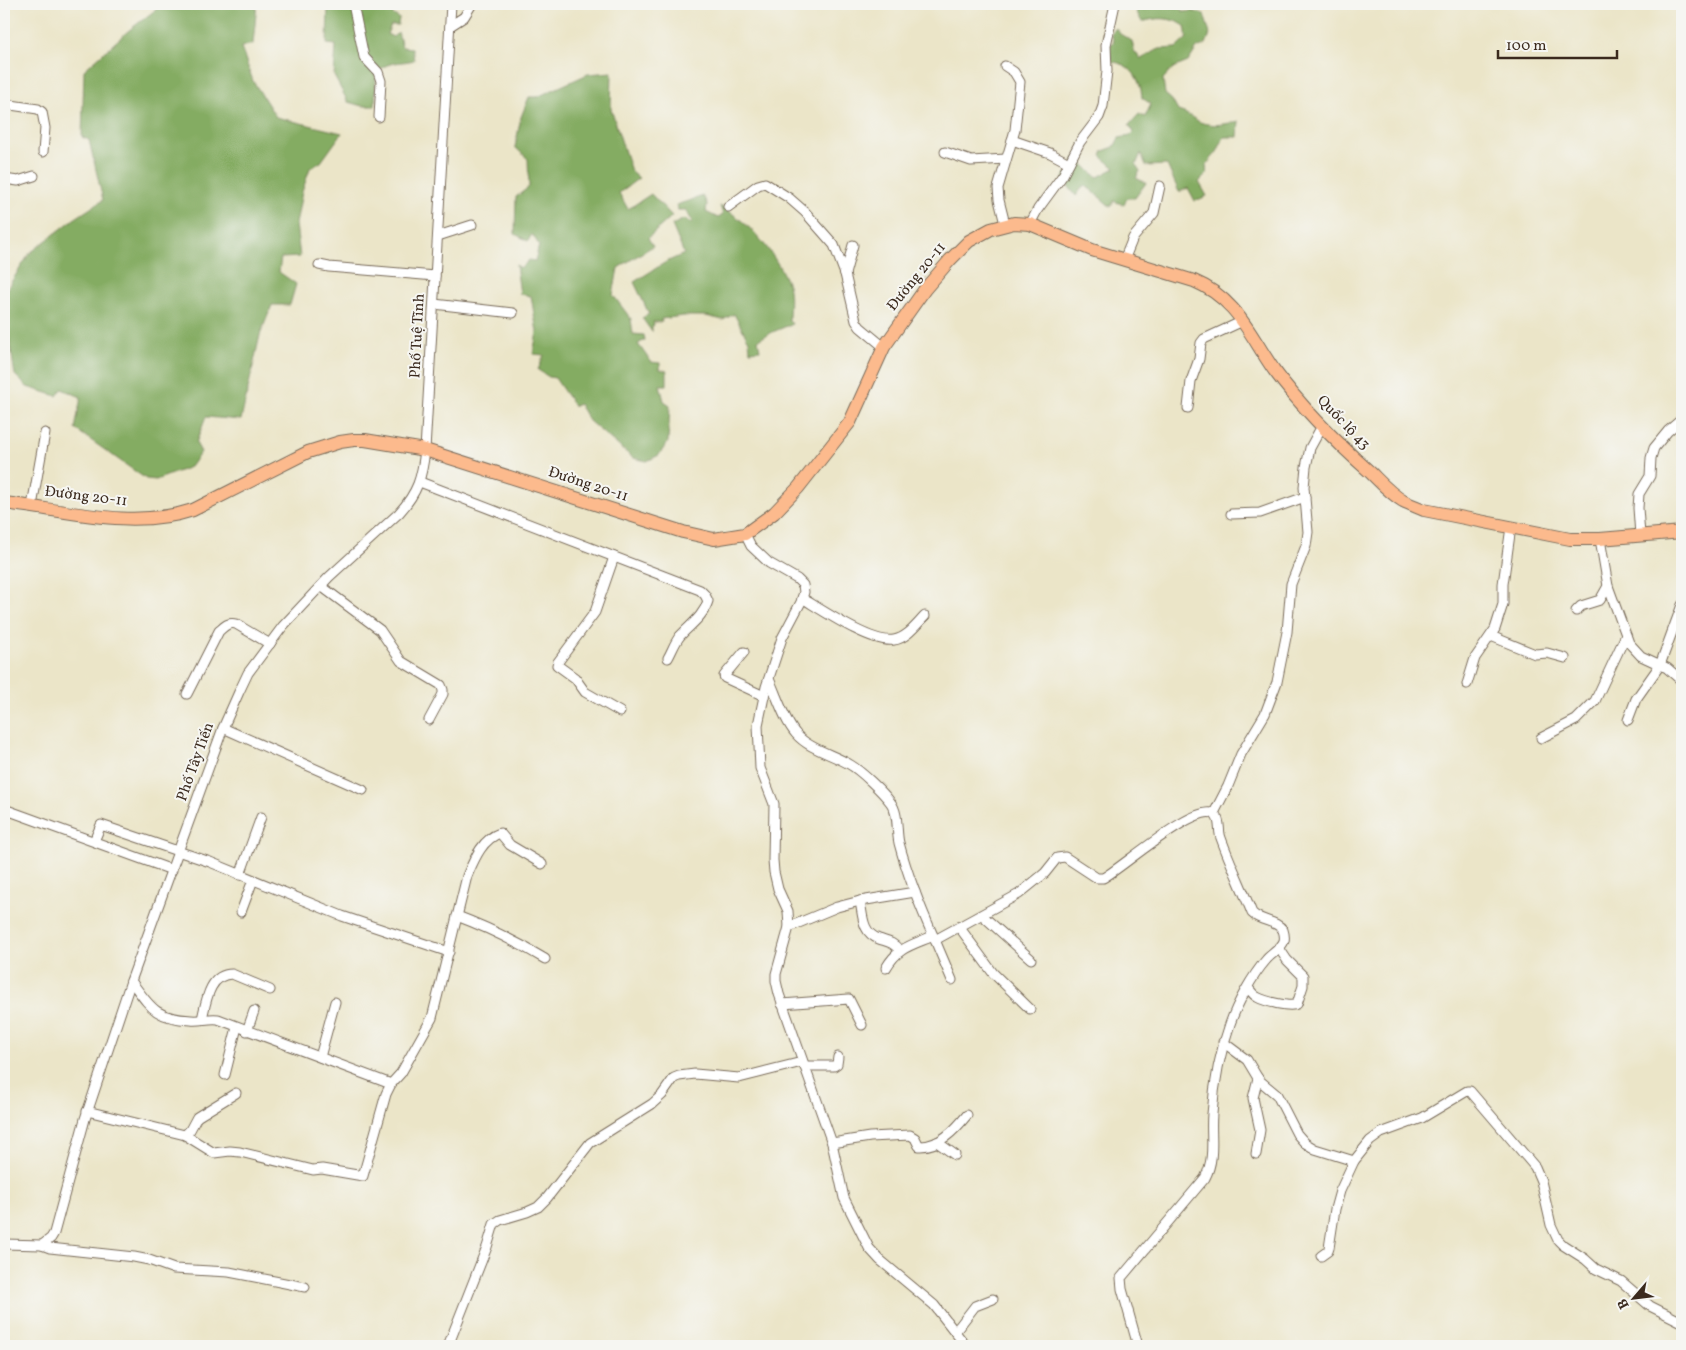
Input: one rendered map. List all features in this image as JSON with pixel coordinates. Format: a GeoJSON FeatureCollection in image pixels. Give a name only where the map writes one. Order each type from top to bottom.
{"type":"FeatureCollection","features":[{"type":"Feature","properties":{"kind":"highway","name":"Đường 20-11"},"geometry":{"type":"LineString","coordinates":[[4,503],[119,519],[169,516],[193,510],[308,452],[340,442],[365,440],[425,450],[683,532],[714,539],[745,534],[774,513],[798,488],[843,430],[854,413],[884,347],[925,289],[955,254],[969,241],[992,229],[1014,222],[1030,224]]}},
{"type":"Feature","properties":{"kind":"highway","name":"Quốc lộ 43"},"geometry":{"type":"LineString","coordinates":[[1030,224],[1092,250],[1208,287],[1227,302],[1243,321],[1274,369],[1302,404],[1358,461],[1401,500],[1424,510],[1570,539],[1600,539],[1682,532]]}},
{"type":"Feature","properties":{"kind":"street"},"geometry":{"type":"LineString","coordinates":[[353,4],[364,57],[378,72],[382,81],[379,117]]}},
{"type":"Feature","properties":{"kind":"street"},"geometry":{"type":"LineString","coordinates":[[450,26],[451,4]]}},
{"type":"Feature","properties":{"kind":"street"},"geometry":{"type":"LineString","coordinates":[[450,26],[464,18],[472,4]]}},
{"type":"Feature","properties":{"kind":"street"},"geometry":{"type":"LineString","coordinates":[[1030,224],[1038,209],[1056,186],[1080,142],[1099,117],[1103,106],[1106,45],[1115,4]]}},
{"type":"Feature","properties":{"kind":"street","name":"Phố Tuệ Tĩnh"},"geometry":{"type":"LineString","coordinates":[[425,450],[450,26]]}},
{"type":"Feature","properties":{"kind":"street"},"geometry":{"type":"LineString","coordinates":[[1005,66],[1014,72],[1020,82],[1012,140],[998,195],[1005,224]]}},
{"type":"Feature","properties":{"kind":"street"},"geometry":{"type":"LineString","coordinates":[[4,104],[38,109],[42,112],[45,128],[43,152]]}},
{"type":"Feature","properties":{"kind":"street"},"geometry":{"type":"LineString","coordinates":[[1012,140],[1050,153],[1069,163]]}},
{"type":"Feature","properties":{"kind":"street"},"geometry":{"type":"LineString","coordinates":[[945,152],[966,161],[977,162],[1006,159]]}},
{"type":"Feature","properties":{"kind":"street"},"geometry":{"type":"LineString","coordinates":[[4,180],[18,181],[34,176]]}},
{"type":"Feature","properties":{"kind":"street"},"geometry":{"type":"LineString","coordinates":[[728,207],[758,185],[765,183],[790,198],[834,245],[845,274],[856,321],[860,327],[884,347]]}},
{"type":"Feature","properties":{"kind":"street"},"geometry":{"type":"LineString","coordinates":[[1124,260],[1133,238],[1154,213],[1160,186]]}},
{"type":"Feature","properties":{"kind":"street"},"geometry":{"type":"LineString","coordinates":[[438,236],[472,225]]}},
{"type":"Feature","properties":{"kind":"street"},"geometry":{"type":"LineString","coordinates":[[845,274],[853,244]]}},
{"type":"Feature","properties":{"kind":"street"},"geometry":{"type":"LineString","coordinates":[[319,265],[435,276]]}},
{"type":"Feature","properties":{"kind":"street"},"geometry":{"type":"LineString","coordinates":[[434,304],[513,312]]}},
{"type":"Feature","properties":{"kind":"street"},"geometry":{"type":"LineString","coordinates":[[1188,408],[1190,387],[1200,359],[1201,342],[1243,321]]}},
{"type":"Feature","properties":{"kind":"street"},"geometry":{"type":"LineString","coordinates":[[1640,535],[1638,499],[1642,487],[1650,476],[1651,458],[1654,448],[1668,431],[1682,419]]}},
{"type":"Feature","properties":{"kind":"street"},"geometry":{"type":"LineString","coordinates":[[1214,813],[1241,754],[1265,714],[1277,682],[1292,584],[1296,568],[1306,546],[1308,532],[1304,487],[1306,467],[1310,448],[1322,426]]}},
{"type":"Feature","properties":{"kind":"street"},"geometry":{"type":"LineString","coordinates":[[32,506],[45,433]]}},
{"type":"Feature","properties":{"kind":"street","name":"Phố Tây Tiến"},"geometry":{"type":"LineString","coordinates":[[42,1246],[51,1238],[54,1232],[87,1111],[131,981],[223,728],[248,673],[283,626],[321,586],[408,503],[420,482],[425,450]]}},
{"type":"Feature","properties":{"kind":"street"},"geometry":{"type":"LineString","coordinates":[[420,482],[700,590],[708,601],[706,607],[697,620],[678,639],[668,658]]}},
{"type":"Feature","properties":{"kind":"street"},"geometry":{"type":"LineString","coordinates":[[1231,514],[1260,513],[1305,497]]}},
{"type":"Feature","properties":{"kind":"street"},"geometry":{"type":"LineString","coordinates":[[1467,684],[1475,658],[1491,636],[1498,622],[1503,604],[1503,584],[1511,527]]}},
{"type":"Feature","properties":{"kind":"street"},"geometry":{"type":"LineString","coordinates":[[745,534],[751,546],[769,563],[798,579],[803,585],[804,592],[782,638],[764,696],[758,725],[760,768],[774,804],[773,860],[778,889],[788,911],[789,927],[776,974],[777,987],[832,1143],[844,1198],[869,1248],[880,1260],[926,1297],[966,1346]]}},
{"type":"Feature","properties":{"kind":"street"},"geometry":{"type":"LineString","coordinates":[[1600,539],[1608,586],[1633,649],[1641,656],[1667,668],[1682,681]]}},
{"type":"Feature","properties":{"kind":"street"},"geometry":{"type":"LineString","coordinates":[[614,557],[595,612],[557,665],[575,678],[585,692],[620,712]]}},
{"type":"Feature","properties":{"kind":"street"},"geometry":{"type":"LineString","coordinates":[[321,586],[380,630],[402,661],[441,685],[443,694],[429,720]]}},
{"type":"Feature","properties":{"kind":"street"},"geometry":{"type":"LineString","coordinates":[[1576,611],[1581,606],[1600,600],[1608,586]]}},
{"type":"Feature","properties":{"kind":"street"},"geometry":{"type":"LineString","coordinates":[[802,598],[850,626],[885,640],[901,638],[924,616]]}},
{"type":"Feature","properties":{"kind":"street"},"geometry":{"type":"LineString","coordinates":[[1628,720],[1636,700],[1660,665],[1682,605]]}},
{"type":"Feature","properties":{"kind":"street"},"geometry":{"type":"LineString","coordinates":[[187,694],[219,631],[226,625],[231,622],[236,624],[270,644]]}},
{"type":"Feature","properties":{"kind":"street"},"geometry":{"type":"LineString","coordinates":[[1541,738],[1576,720],[1595,701],[1626,635]]}},
{"type":"Feature","properties":{"kind":"street"},"geometry":{"type":"LineString","coordinates":[[1491,636],[1535,654],[1547,653],[1565,658]]}},
{"type":"Feature","properties":{"kind":"street"},"geometry":{"type":"LineString","coordinates":[[744,652],[725,674],[725,678],[764,696]]}},
{"type":"Feature","properties":{"kind":"street"},"geometry":{"type":"LineString","coordinates":[[769,679],[796,735],[806,743],[856,769],[891,802],[895,813],[899,843],[915,892],[952,980]]}},
{"type":"Feature","properties":{"kind":"street"},"geometry":{"type":"LineString","coordinates":[[223,728],[363,790]]}},
{"type":"Feature","properties":{"kind":"street"},"geometry":{"type":"LineString","coordinates":[[4,809],[172,870]]}},
{"type":"Feature","properties":{"kind":"street"},"geometry":{"type":"LineString","coordinates":[[886,968],[891,959],[900,950],[960,928],[1026,890],[1060,857],[1065,857],[1097,878],[1103,878],[1136,853],[1187,820],[1203,813],[1214,813]]}},
{"type":"Feature","properties":{"kind":"street"},"geometry":{"type":"LineString","coordinates":[[1138,1346],[1122,1289],[1121,1278],[1193,1193],[1210,1168],[1213,1105],[1224,1042],[1236,1008],[1267,960],[1284,940],[1283,930],[1277,924],[1261,919],[1252,912],[1222,841],[1219,821],[1214,813]]}},
{"type":"Feature","properties":{"kind":"street"},"geometry":{"type":"LineString","coordinates":[[240,875],[260,817]]}},
{"type":"Feature","properties":{"kind":"street"},"geometry":{"type":"LineString","coordinates":[[94,841],[101,825],[179,850],[342,916],[449,952]]}},
{"type":"Feature","properties":{"kind":"street"},"geometry":{"type":"LineString","coordinates":[[87,1111],[185,1135],[214,1153],[240,1152],[313,1170],[322,1169],[363,1176],[384,1101],[391,1084],[401,1073],[432,1018],[467,876],[474,859],[489,838],[500,833],[510,845],[542,864]]}},
{"type":"Feature","properties":{"kind":"street"},"geometry":{"type":"LineString","coordinates":[[241,912],[253,880]]}},
{"type":"Feature","properties":{"kind":"street"},"geometry":{"type":"LineString","coordinates":[[789,927],[828,910],[860,901],[915,892]]}},
{"type":"Feature","properties":{"kind":"street"},"geometry":{"type":"LineString","coordinates":[[860,901],[864,924],[869,933],[879,939],[892,943],[900,950]]}},
{"type":"Feature","properties":{"kind":"street"},"geometry":{"type":"LineString","coordinates":[[982,915],[1031,959]]}},
{"type":"Feature","properties":{"kind":"street"},"geometry":{"type":"LineString","coordinates":[[457,916],[506,936],[545,959]]}},
{"type":"Feature","properties":{"kind":"street"},"geometry":{"type":"LineString","coordinates":[[960,928],[993,973],[1030,1009]]}},
{"type":"Feature","properties":{"kind":"street"},"geometry":{"type":"LineString","coordinates":[[1248,988],[1254,995],[1265,1000],[1291,1006],[1296,1004],[1303,986],[1303,976],[1287,960],[1279,948]]}},
{"type":"Feature","properties":{"kind":"street"},"geometry":{"type":"LineString","coordinates":[[202,1019],[211,988],[220,977],[226,974],[232,974],[270,990]]}},
{"type":"Feature","properties":{"kind":"street"},"geometry":{"type":"LineString","coordinates":[[131,981],[149,1006],[159,1014],[190,1020],[218,1019],[391,1084]]}},
{"type":"Feature","properties":{"kind":"street"},"geometry":{"type":"LineString","coordinates":[[782,1004],[849,999],[862,1025]]}},
{"type":"Feature","properties":{"kind":"street"},"geometry":{"type":"LineString","coordinates":[[320,1057],[335,1002]]}},
{"type":"Feature","properties":{"kind":"street"},"geometry":{"type":"LineString","coordinates":[[248,1031],[254,1011]]}},
{"type":"Feature","properties":{"kind":"street"},"geometry":{"type":"LineString","coordinates":[[225,1075],[237,1027]]}},
{"type":"Feature","properties":{"kind":"street"},"geometry":{"type":"LineString","coordinates":[[1224,1042],[1247,1060],[1258,1078],[1277,1095],[1297,1134],[1304,1143],[1316,1149],[1354,1161]]}},
{"type":"Feature","properties":{"kind":"street"},"geometry":{"type":"LineString","coordinates":[[448,1346],[487,1247],[494,1224],[500,1220],[538,1207],[590,1142],[652,1104],[662,1095],[674,1078],[695,1074],[739,1078],[803,1064],[834,1066],[837,1064],[838,1057]]}},
{"type":"Feature","properties":{"kind":"street"},"geometry":{"type":"LineString","coordinates":[[1256,1154],[1260,1130],[1253,1098],[1258,1078]]}},
{"type":"Feature","properties":{"kind":"street"},"geometry":{"type":"LineString","coordinates":[[1321,1256],[1328,1251],[1337,1200],[1345,1179],[1354,1161],[1370,1141],[1381,1133],[1422,1118],[1470,1091],[1535,1167],[1541,1181],[1551,1225],[1558,1240],[1596,1269],[1621,1281],[1650,1306],[1682,1322]]}},
{"type":"Feature","properties":{"kind":"street"},"geometry":{"type":"LineString","coordinates":[[185,1135],[198,1117],[236,1093]]}},
{"type":"Feature","properties":{"kind":"street"},"geometry":{"type":"LineString","coordinates":[[832,1143],[870,1137],[910,1136],[915,1138],[919,1146],[930,1145],[949,1134],[967,1116]]}},
{"type":"Feature","properties":{"kind":"street"},"geometry":{"type":"LineString","coordinates":[[937,1142],[955,1155]]}},
{"type":"Feature","properties":{"kind":"street"},"geometry":{"type":"LineString","coordinates":[[4,1244],[42,1246],[134,1257],[174,1269],[229,1272],[305,1287]]}},
{"type":"Feature","properties":{"kind":"street"},"geometry":{"type":"LineString","coordinates":[[954,1332],[976,1306],[993,1299]]}},
{"type":"Feature","properties":{"kind":"green space"},"geometry":{"type":"Polygon","coordinates":[[[163,4],[257,4],[253,44],[241,47],[253,81],[276,117],[342,133],[321,162],[310,168],[302,192],[296,224],[300,257],[281,258],[279,272],[296,284],[290,305],[272,305],[260,335],[241,420],[206,417],[196,443],[201,452],[190,467],[156,480],[146,479],[75,429],[81,397],[62,389],[57,396],[27,387],[15,375],[4,306],[4,293],[30,253],[74,219],[103,200],[89,140],[82,137],[84,70],[128,31],[163,4]]]}},
{"type":"Feature","properties":{"kind":"green space"},"geometry":{"type":"Polygon","coordinates":[[[328,4],[394,4],[392,14],[399,18],[398,25],[391,25],[387,34],[393,37],[398,32],[402,47],[412,48],[414,60],[388,65],[379,71],[376,76],[375,106],[362,106],[348,102],[334,76],[336,45],[327,44],[328,4]]]}},
{"type":"Feature","properties":{"kind":"green space"},"geometry":{"type":"Polygon","coordinates":[[[1148,6],[1178,7],[1184,12],[1192,11],[1204,14],[1210,34],[1206,44],[1197,48],[1188,62],[1173,68],[1163,79],[1165,94],[1172,100],[1178,111],[1205,124],[1214,125],[1239,121],[1238,137],[1224,137],[1217,152],[1206,165],[1207,174],[1199,182],[1207,196],[1195,201],[1188,188],[1179,192],[1167,165],[1146,166],[1141,153],[1136,165],[1140,171],[1136,178],[1146,183],[1135,198],[1127,198],[1124,205],[1114,201],[1111,207],[1084,185],[1076,196],[1063,179],[1076,157],[1098,177],[1115,168],[1101,156],[1103,151],[1114,147],[1119,138],[1130,136],[1134,132],[1129,125],[1139,114],[1145,117],[1151,104],[1142,98],[1140,85],[1130,69],[1119,63],[1112,62],[1109,51],[1110,45],[1114,42],[1111,33],[1116,28],[1120,34],[1132,41],[1134,51],[1141,59],[1159,49],[1176,48],[1187,38],[1185,26],[1169,19],[1153,19],[1142,22],[1136,11],[1148,6]]]}},
{"type":"Feature","properties":{"kind":"green space"},"geometry":{"type":"Polygon","coordinates":[[[612,72],[611,109],[631,171],[639,178],[619,193],[628,209],[651,194],[672,216],[648,238],[653,246],[618,268],[613,295],[631,319],[633,334],[644,335],[645,340],[638,344],[651,362],[660,363],[660,369],[667,371],[667,385],[660,385],[664,401],[670,405],[668,442],[659,455],[647,461],[633,458],[589,421],[579,404],[574,406],[555,378],[549,377],[538,370],[544,355],[533,354],[537,332],[531,296],[520,294],[516,265],[521,268],[529,260],[535,261],[539,245],[532,234],[528,241],[515,234],[516,197],[529,187],[528,159],[515,147],[521,117],[529,97],[537,97],[588,74],[612,72]]]}},
{"type":"Feature","properties":{"kind":"green space"},"geometry":{"type":"Polygon","coordinates":[[[703,196],[707,204],[706,212],[718,218],[723,215],[720,206],[752,230],[777,262],[788,285],[790,298],[789,320],[792,324],[758,340],[760,350],[750,351],[749,341],[734,314],[723,320],[706,316],[683,316],[661,319],[662,322],[653,322],[652,332],[642,318],[649,314],[634,282],[666,262],[684,254],[672,225],[684,219],[691,223],[692,221],[686,210],[678,210],[676,205],[703,196]]]}}]}
